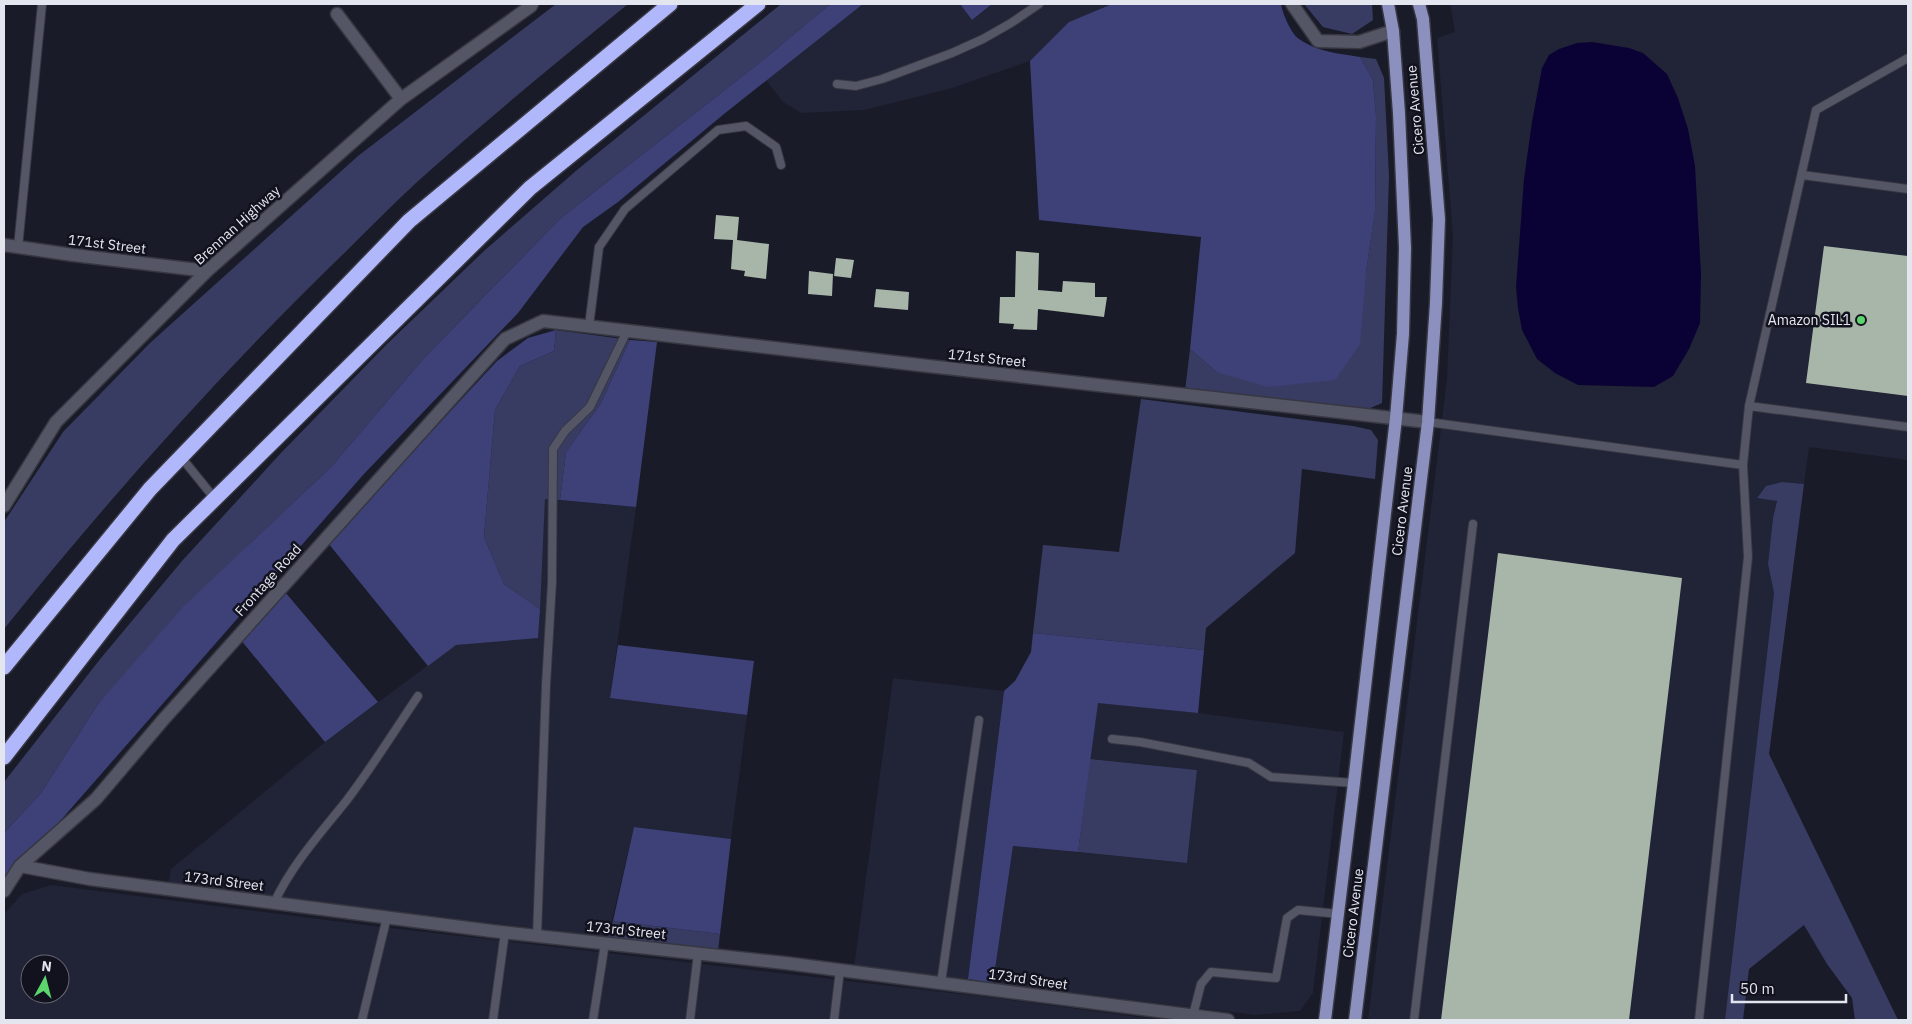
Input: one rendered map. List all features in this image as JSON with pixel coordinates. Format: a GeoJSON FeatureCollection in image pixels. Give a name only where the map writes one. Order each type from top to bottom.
{"type":"FeatureCollection","features":[{"type":"Feature","properties":{"kind":"highway"},"geometry":{"type":"LineString","coordinates":[[4,666],[150,489],[409,221],[670,4]]}},
{"type":"Feature","properties":{"kind":"highway"},"geometry":{"type":"LineString","coordinates":[[4,757],[173,540],[530,188],[758,4]]}},
{"type":"Feature","properties":{"kind":"main road","name":"Cicero Avenue"},"geometry":{"type":"LineString","coordinates":[[1325,1020],[1396,418],[1403,334],[1405,248],[1399,113],[1393,31],[1388,4]]}},
{"type":"Feature","properties":{"kind":"main road","name":"Cicero Avenue"},"geometry":{"type":"LineString","coordinates":[[1355,1020],[1428,422],[1436,303],[1439,219],[1423,19],[1419,4]]}},
{"type":"Feature","properties":{"kind":"street"},"geometry":{"type":"LineString","coordinates":[[1292,4],[1318,41],[1359,42],[1393,31]]}},
{"type":"Feature","properties":{"kind":"street","name":"Brennan Highway"},"geometry":{"type":"LineString","coordinates":[[4,506],[56,422],[207,271],[401,99],[532,5]]}},
{"type":"Feature","properties":{"kind":"street"},"geometry":{"type":"LineString","coordinates":[[337,14],[401,99]]}},
{"type":"Feature","properties":{"kind":"street","name":"171st Street"},"geometry":{"type":"LineString","coordinates":[[4,246],[207,271]]}},
{"type":"Feature","properties":{"kind":"street","name":"171st Street"},"geometry":{"type":"LineString","coordinates":[[543,321],[1428,422]]}},
{"type":"Feature","properties":{"kind":"street","name":"Frontage Road"},"geometry":{"type":"LineString","coordinates":[[4,891],[20,866],[96,799],[163,720],[506,339],[543,321]]}},
{"type":"Feature","properties":{"kind":"street","name":"173rd Street"},"geometry":{"type":"LineString","coordinates":[[20,866],[90,879],[274,903],[537,936],[840,970],[1192,1018],[1228,1020]]}},
{"type":"Feature","properties":{"kind":"lane"},"geometry":{"type":"LineString","coordinates":[[18,247],[42,4]]}},
{"type":"Feature","properties":{"kind":"lane"},"geometry":{"type":"LineString","coordinates":[[837,84],[856,86],[882,79],[952,53],[984,39],[1012,23],[1039,4]]}},
{"type":"Feature","properties":{"kind":"lane"},"geometry":{"type":"LineString","coordinates":[[1699,1020],[1748,557],[1742,465],[1749,406],[1816,110],[1908,58]]}},
{"type":"Feature","properties":{"kind":"lane"},"geometry":{"type":"LineString","coordinates":[[589,326],[599,247],[625,208],[718,130],[746,126],[776,147],[781,165]]}},
{"type":"Feature","properties":{"kind":"lane"},"geometry":{"type":"LineString","coordinates":[[1802,175],[1908,190]]}},
{"type":"Feature","properties":{"kind":"lane"},"geometry":{"type":"LineString","coordinates":[[537,936],[546,685],[552,582],[553,449],[565,430],[590,407],[627,331]]}},
{"type":"Feature","properties":{"kind":"lane"},"geometry":{"type":"LineString","coordinates":[[1749,406],[1908,426]]}},
{"type":"Feature","properties":{"kind":"lane"},"geometry":{"type":"LineString","coordinates":[[1428,422],[1742,465]]}},
{"type":"Feature","properties":{"kind":"lane"},"geometry":{"type":"LineString","coordinates":[[181,457],[215,499]]}},
{"type":"Feature","properties":{"kind":"lane"},"geometry":{"type":"LineString","coordinates":[[1414,1020],[1473,524]]}},
{"type":"Feature","properties":{"kind":"lane"},"geometry":{"type":"LineString","coordinates":[[274,903],[283,884],[303,853],[347,799],[418,696]]}},
{"type":"Feature","properties":{"kind":"lane"},"geometry":{"type":"LineString","coordinates":[[940,983],[979,720]]}},
{"type":"Feature","properties":{"kind":"lane"},"geometry":{"type":"LineString","coordinates":[[1112,739],[1140,742],[1249,763],[1270,777],[1354,783]]}},
{"type":"Feature","properties":{"kind":"lane"},"geometry":{"type":"LineString","coordinates":[[1192,1018],[1201,984],[1211,972],[1276,978],[1287,918],[1298,910],[1339,914]]}},
{"type":"Feature","properties":{"kind":"lane"},"geometry":{"type":"LineString","coordinates":[[362,1020],[387,917]]}},
{"type":"Feature","properties":{"kind":"lane"},"geometry":{"type":"LineString","coordinates":[[493,1020],[505,932]]}},
{"type":"Feature","properties":{"kind":"lane"},"geometry":{"type":"LineString","coordinates":[[593,1020],[605,943]]}},
{"type":"Feature","properties":{"kind":"lane"},"geometry":{"type":"LineString","coordinates":[[690,1020],[698,953]]}},
{"type":"Feature","properties":{"kind":"lane"},"geometry":{"type":"LineString","coordinates":[[834,1020],[840,970]]}},
{"type":"Feature","properties":{"kind":"shaded area"},"geometry":{"type":"Polygon","coordinates":[[[556,4],[628,4],[495,114],[417,182],[290,306],[163,441],[82,534],[4,629],[4,522],[63,432],[150,343],[358,156],[556,4]]]}},
{"type":"Feature","properties":{"kind":"shaded area"},"geometry":{"type":"Polygon","coordinates":[[[781,4],[830,4],[763,60],[561,218],[424,358],[331,467],[253,541],[98,704],[41,793],[4,833],[4,782],[101,658],[182,561],[280,454],[386,345],[484,251],[577,170],[781,4]]]}},
{"type":"Feature","properties":{"kind":"shaded area"},"geometry":{"type":"Polygon","coordinates":[[[830,4],[863,4],[724,114],[618,202],[583,227],[518,313],[363,475],[4,885],[4,833],[41,793],[98,704],[183,607],[331,467],[424,358],[561,218],[763,60],[830,4]]]}},
{"type":"Feature","properties":{"kind":"shaded area"},"geometry":{"type":"Polygon","coordinates":[[[863,4],[960,4],[972,20],[992,4],[1112,4],[1069,22],[1030,61],[949,89],[864,110],[801,113],[783,102],[766,80],[863,4]]]}},
{"type":"Feature","properties":{"kind":"shaded area"},"geometry":{"type":"Polygon","coordinates":[[[960,4],[992,4],[972,20],[960,4]]]}},
{"type":"Feature","properties":{"kind":"shaded area"},"geometry":{"type":"Polygon","coordinates":[[[1112,4],[1281,4],[1290,28],[1299,39],[1320,49],[1360,57],[1373,80],[1376,116],[1375,211],[1366,272],[1360,344],[1335,380],[1268,387],[1217,372],[1190,349],[1201,237],[1039,220],[1030,61],[1069,22],[1112,4]]]}},
{"type":"Feature","properties":{"kind":"shaded area"},"geometry":{"type":"Polygon","coordinates":[[[1304,4],[1372,4],[1373,20],[1352,34],[1323,27],[1304,4]]]}},
{"type":"Feature","properties":{"kind":"shaded area"},"geometry":{"type":"Polygon","coordinates":[[[1450,4],[1908,4],[1908,460],[1809,447],[1804,484],[1782,482],[1766,486],[1757,498],[1777,500],[1768,564],[1774,593],[1725,1020],[1368,1020],[1447,379],[1453,236],[1437,38],[1455,32],[1450,4]]]}},
{"type":"Feature","properties":{"kind":"shaded area"},"geometry":{"type":"Polygon","coordinates":[[[1592,42],[1629,48],[1643,53],[1667,74],[1678,98],[1688,129],[1695,166],[1701,274],[1700,323],[1689,349],[1673,376],[1654,387],[1578,385],[1555,373],[1537,359],[1522,330],[1518,308],[1516,287],[1524,179],[1542,68],[1549,55],[1559,49],[1577,43],[1592,42]]]}},
{"type":"Feature","properties":{"kind":"shaded area"},"geometry":{"type":"Polygon","coordinates":[[[1360,57],[1376,59],[1384,78],[1389,176],[1382,403],[1366,410],[1185,391],[1190,349],[1217,372],[1366,272],[1375,210],[1376,116],[1373,80],[1360,57]]]}},
{"type":"Feature","properties":{"kind":"shaded area"},"geometry":{"type":"Polygon","coordinates":[[[556,330],[630,340],[601,403],[566,452],[560,500],[545,499],[540,609],[504,584],[484,537],[495,410],[520,366],[554,351],[556,330]]]}},
{"type":"Feature","properties":{"kind":"shaded area"},"geometry":{"type":"Polygon","coordinates":[[[556,330],[554,351],[520,366],[495,410],[484,537],[504,584],[540,609],[538,638],[456,645],[428,666],[328,543],[497,361],[528,338],[556,330]]]}},
{"type":"Feature","properties":{"kind":"shaded area"},"geometry":{"type":"Polygon","coordinates":[[[630,340],[657,342],[636,507],[560,500],[566,452],[601,403],[630,340]]]}},
{"type":"Feature","properties":{"kind":"shaded area"},"geometry":{"type":"Polygon","coordinates":[[[1141,399],[1353,426],[1371,430],[1378,440],[1375,479],[1302,469],[1295,553],[1206,628],[1204,650],[1033,633],[1043,545],[1119,552],[1141,399]]]}},
{"type":"Feature","properties":{"kind":"shaded area"},"geometry":{"type":"Polygon","coordinates":[[[1782,482],[1804,484],[1769,754],[1898,1020],[1855,1020],[1852,998],[1827,964],[1804,925],[1749,969],[1743,1020],[1725,1020],[1774,593],[1768,564],[1773,518],[1777,501],[1757,498],[1766,486],[1782,482]]]}},
{"type":"Feature","properties":{"kind":"shaded area"},"geometry":{"type":"Polygon","coordinates":[[[545,499],[636,507],[610,698],[747,715],[731,839],[634,827],[608,937],[168,884],[171,869],[325,742],[455,645],[538,637],[545,499]]]}},
{"type":"Feature","properties":{"kind":"shaded area"},"geometry":{"type":"Polygon","coordinates":[[[285,592],[378,702],[325,742],[240,639],[285,592]]]}},
{"type":"Feature","properties":{"kind":"shaded area"},"geometry":{"type":"Polygon","coordinates":[[[1033,633],[1204,650],[1198,713],[1098,703],[1078,852],[1013,846],[993,983],[968,979],[1004,691],[1015,681],[1031,652],[1033,633]]]}},
{"type":"Feature","properties":{"kind":"shaded area"},"geometry":{"type":"Polygon","coordinates":[[[618,645],[754,661],[747,715],[610,698],[618,645]]]}},
{"type":"Feature","properties":{"kind":"shaded area"},"geometry":{"type":"Polygon","coordinates":[[[893,678],[1004,691],[968,979],[854,967],[893,678]]]}},
{"type":"Feature","properties":{"kind":"shaded area"},"geometry":{"type":"Polygon","coordinates":[[[1098,702],[1344,732],[1313,993],[1300,1011],[1255,1015],[993,983],[1013,846],[1187,863],[1197,770],[1090,759],[1098,702]]]}},
{"type":"Feature","properties":{"kind":"shaded area"},"geometry":{"type":"Polygon","coordinates":[[[1090,759],[1197,770],[1187,863],[1078,852],[1090,759]]]}},
{"type":"Feature","properties":{"kind":"shaded area"},"geometry":{"type":"Polygon","coordinates":[[[634,827],[731,839],[720,934],[613,921],[634,827]]]}},
{"type":"Feature","properties":{"kind":"shaded area"},"geometry":{"type":"Polygon","coordinates":[[[51,885],[365,925],[995,998],[1160,1020],[4,1020],[4,914],[22,894],[51,885]]]}},
{"type":"Feature","properties":{"kind":"shaded area"},"geometry":{"type":"Polygon","coordinates":[[[613,921],[720,934],[718,951],[608,937],[613,921]]]}},
{"type":"Feature","properties":{"kind":"building"},"geometry":{"type":"Polygon","coordinates":[[[716,215],[739,217],[737,240],[769,244],[766,279],[744,276],[745,271],[731,269],[733,240],[714,239],[716,215]]]}},
{"type":"Feature","properties":{"kind":"building","name":"Amazon SIL1"},"geometry":{"type":"Polygon","coordinates":[[[1824,246],[1908,256],[1908,396],[1806,383],[1824,246]]]}},
{"type":"Feature","properties":{"kind":"building"},"geometry":{"type":"Polygon","coordinates":[[[1016,251],[1039,253],[1038,290],[1062,292],[1063,281],[1095,283],[1095,297],[1107,297],[1104,317],[1038,309],[1037,330],[1013,329],[1014,324],[999,323],[1000,297],[1015,297],[1016,251]]]}},
{"type":"Feature","properties":{"kind":"building"},"geometry":{"type":"Polygon","coordinates":[[[836,258],[854,260],[851,278],[834,276],[836,258]]]}},
{"type":"Feature","properties":{"kind":"building"},"geometry":{"type":"Polygon","coordinates":[[[809,271],[833,274],[832,296],[808,294],[809,271]]]}},
{"type":"Feature","properties":{"kind":"building"},"geometry":{"type":"Polygon","coordinates":[[[876,289],[909,292],[908,310],[874,307],[876,289]]]}},
{"type":"Feature","properties":{"kind":"building"},"geometry":{"type":"Polygon","coordinates":[[[1498,553],[1682,578],[1629,1020],[1441,1020],[1498,553]]]}},
{"type":"Feature","properties":{"kind":"place","name":"Amazon SIL1"},"geometry":{"type":"Point","coordinates":[1861,320]}}]}
